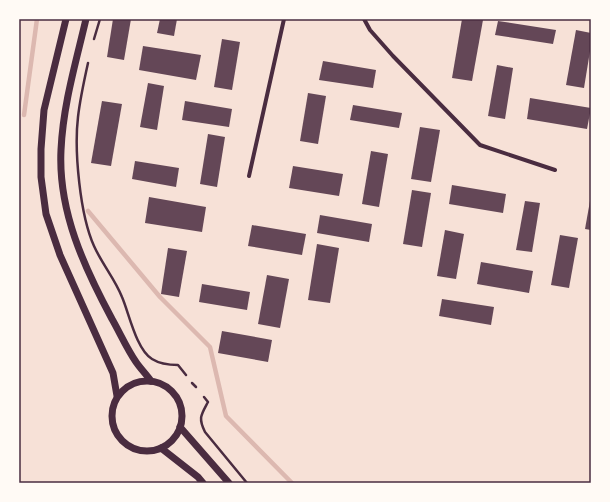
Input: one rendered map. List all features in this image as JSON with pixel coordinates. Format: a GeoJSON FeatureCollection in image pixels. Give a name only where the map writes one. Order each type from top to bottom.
{"type":"FeatureCollection","features":[{"type":"Feature","properties":{"kind":"street"},"geometry":{"type":"LineString","coordinates":[[66,19],[44,110],[41,149],[42,185],[46,214],[60,254],[113,373],[118,396]]}},
{"type":"Feature","properties":{"kind":"street"},"geometry":{"type":"LineString","coordinates":[[86,19],[64,112],[61,150],[61,176],[66,210],[78,248],[97,290],[135,361],[151,381]]}},
{"type":"Feature","properties":{"kind":"street"},"geometry":{"type":"LineString","coordinates":[[249,176],[284,19]]}},
{"type":"Feature","properties":{"kind":"street"},"geometry":{"type":"LineString","coordinates":[[364,19],[370,30],[393,56],[480,144],[555,170]]}},
{"type":"Feature","properties":{"kind":"street"},"geometry":{"type":"LineString","coordinates":[[138,381],[151,381],[166,386],[177,397],[182,411],[180,427],[173,439],[161,448],[153,450],[137,450],[129,447],[117,436],[112,420],[112,412],[121,391],[138,381]]}},
{"type":"Feature","properties":{"kind":"street"},"geometry":{"type":"LineString","coordinates":[[180,427],[229,483]]}},
{"type":"Feature","properties":{"kind":"street"},"geometry":{"type":"LineString","coordinates":[[161,448],[198,477],[203,483]]}},
{"type":"Feature","properties":{"kind":"path"},"geometry":{"type":"LineString","coordinates":[[92,45],[100,19]]}},
{"type":"Feature","properties":{"kind":"path"},"geometry":{"type":"LineString","coordinates":[[89,59],[78,118],[77,157],[82,202],[90,235],[94,247],[122,295],[139,342],[144,351],[151,359],[168,365],[178,366],[186,375]]}},
{"type":"Feature","properties":{"kind":"path"},"geometry":{"type":"LineString","coordinates":[[192,383],[196,387]]}},
{"type":"Feature","properties":{"kind":"path"},"geometry":{"type":"LineString","coordinates":[[204,397],[208,402],[202,413],[200,423],[205,432],[248,483]]}},
{"type":"Feature","properties":{"kind":"building"},"geometry":{"type":"Polygon","coordinates":[[[113,19],[131,19],[124,60],[107,57],[113,19]]]}},
{"type":"Feature","properties":{"kind":"building"},"geometry":{"type":"Polygon","coordinates":[[[160,19],[177,19],[174,36],[157,33],[160,19]]]}},
{"type":"Feature","properties":{"kind":"building"},"geometry":{"type":"Polygon","coordinates":[[[462,19],[483,20],[472,81],[452,78],[462,19]]]}},
{"type":"Feature","properties":{"kind":"building"},"geometry":{"type":"Polygon","coordinates":[[[498,21],[556,30],[553,44],[495,35],[498,21]]]}},
{"type":"Feature","properties":{"kind":"building"},"geometry":{"type":"Polygon","coordinates":[[[576,30],[591,33],[591,45],[584,88],[566,85],[576,30]]]}},
{"type":"Feature","properties":{"kind":"building"},"geometry":{"type":"Polygon","coordinates":[[[222,39],[240,42],[232,90],[214,87],[222,39]]]}},
{"type":"Feature","properties":{"kind":"building"},"geometry":{"type":"Polygon","coordinates":[[[143,46],[201,55],[196,80],[139,70],[143,46]]]}},
{"type":"Feature","properties":{"kind":"building"},"geometry":{"type":"Polygon","coordinates":[[[323,61],[376,70],[373,88],[319,80],[323,61]]]}},
{"type":"Feature","properties":{"kind":"building"},"geometry":{"type":"Polygon","coordinates":[[[497,65],[513,68],[505,119],[488,116],[497,65]]]}},
{"type":"Feature","properties":{"kind":"building"},"geometry":{"type":"Polygon","coordinates":[[[148,83],[164,86],[157,130],[140,127],[148,83]]]}},
{"type":"Feature","properties":{"kind":"building"},"geometry":{"type":"Polygon","coordinates":[[[308,93],[326,96],[318,144],[300,141],[308,93]]]}},
{"type":"Feature","properties":{"kind":"building"},"geometry":{"type":"Polygon","coordinates":[[[530,98],[591,108],[587,129],[527,119],[530,98]]]}},
{"type":"Feature","properties":{"kind":"building"},"geometry":{"type":"Polygon","coordinates":[[[102,101],[122,104],[111,166],[91,163],[102,101]]]}},
{"type":"Feature","properties":{"kind":"building"},"geometry":{"type":"Polygon","coordinates":[[[185,101],[232,109],[229,127],[182,120],[185,101]]]}},
{"type":"Feature","properties":{"kind":"building"},"geometry":{"type":"Polygon","coordinates":[[[353,105],[402,113],[399,128],[350,120],[353,105]]]}},
{"type":"Feature","properties":{"kind":"building"},"geometry":{"type":"Polygon","coordinates":[[[420,127],[440,130],[431,182],[411,179],[420,127]]]}},
{"type":"Feature","properties":{"kind":"building"},"geometry":{"type":"Polygon","coordinates":[[[208,134],[225,137],[217,187],[200,184],[208,134]]]}},
{"type":"Feature","properties":{"kind":"building"},"geometry":{"type":"Polygon","coordinates":[[[371,151],[388,154],[379,207],[362,204],[371,151]]]}},
{"type":"Feature","properties":{"kind":"building"},"geometry":{"type":"Polygon","coordinates":[[[135,161],[179,168],[176,187],[132,179],[135,161]]]}},
{"type":"Feature","properties":{"kind":"building"},"geometry":{"type":"Polygon","coordinates":[[[293,166],[343,174],[339,196],[289,188],[293,166]]]}},
{"type":"Feature","properties":{"kind":"building"},"geometry":{"type":"Polygon","coordinates":[[[452,185],[506,194],[503,213],[449,204],[452,185]]]}},
{"type":"Feature","properties":{"kind":"building"},"geometry":{"type":"Polygon","coordinates":[[[412,190],[431,193],[422,247],[403,244],[412,190]]]}},
{"type":"Feature","properties":{"kind":"building"},"geometry":{"type":"Polygon","coordinates":[[[149,197],[206,207],[202,232],[145,223],[149,197]]]}},
{"type":"Feature","properties":{"kind":"building"},"geometry":{"type":"Polygon","coordinates":[[[525,201],[540,203],[532,252],[516,250],[525,201]]]}},
{"type":"Feature","properties":{"kind":"building"},"geometry":{"type":"Polygon","coordinates":[[[591,201],[591,230],[585,229],[591,201]]]}},
{"type":"Feature","properties":{"kind":"building"},"geometry":{"type":"Polygon","coordinates":[[[320,215],[372,224],[369,242],[317,233],[320,215]]]}},
{"type":"Feature","properties":{"kind":"building"},"geometry":{"type":"Polygon","coordinates":[[[252,225],[306,234],[302,255],[248,246],[252,225]]]}},
{"type":"Feature","properties":{"kind":"building"},"geometry":{"type":"Polygon","coordinates":[[[445,230],[464,234],[456,279],[437,276],[445,230]]]}},
{"type":"Feature","properties":{"kind":"building"},"geometry":{"type":"Polygon","coordinates":[[[560,235],[578,238],[569,288],[551,285],[560,235]]]}},
{"type":"Feature","properties":{"kind":"building"},"geometry":{"type":"Polygon","coordinates":[[[317,244],[339,248],[330,303],[308,300],[317,244]]]}},
{"type":"Feature","properties":{"kind":"building"},"geometry":{"type":"Polygon","coordinates":[[[168,248],[187,251],[179,297],[161,294],[168,248]]]}},
{"type":"Feature","properties":{"kind":"building"},"geometry":{"type":"Polygon","coordinates":[[[481,262],[533,271],[529,293],[477,284],[481,262]]]}},
{"type":"Feature","properties":{"kind":"building"},"geometry":{"type":"Polygon","coordinates":[[[267,275],[289,279],[280,328],[258,324],[267,275]]]}},
{"type":"Feature","properties":{"kind":"building"},"geometry":{"type":"Polygon","coordinates":[[[202,284],[250,292],[247,310],[199,302],[202,284]]]}},
{"type":"Feature","properties":{"kind":"building"},"geometry":{"type":"Polygon","coordinates":[[[442,299],[494,307],[491,325],[439,316],[442,299]]]}},
{"type":"Feature","properties":{"kind":"building"},"geometry":{"type":"Polygon","coordinates":[[[222,331],[272,340],[268,362],[218,353],[222,331]]]}},
{"type":"Feature","properties":{"kind":"waterway"},"geometry":{"type":"LineString","coordinates":[[24,115],[37,19]]}},
{"type":"Feature","properties":{"kind":"waterway"},"geometry":{"type":"LineString","coordinates":[[88,211],[160,297],[210,347],[226,416],[292,483]]}}]}
